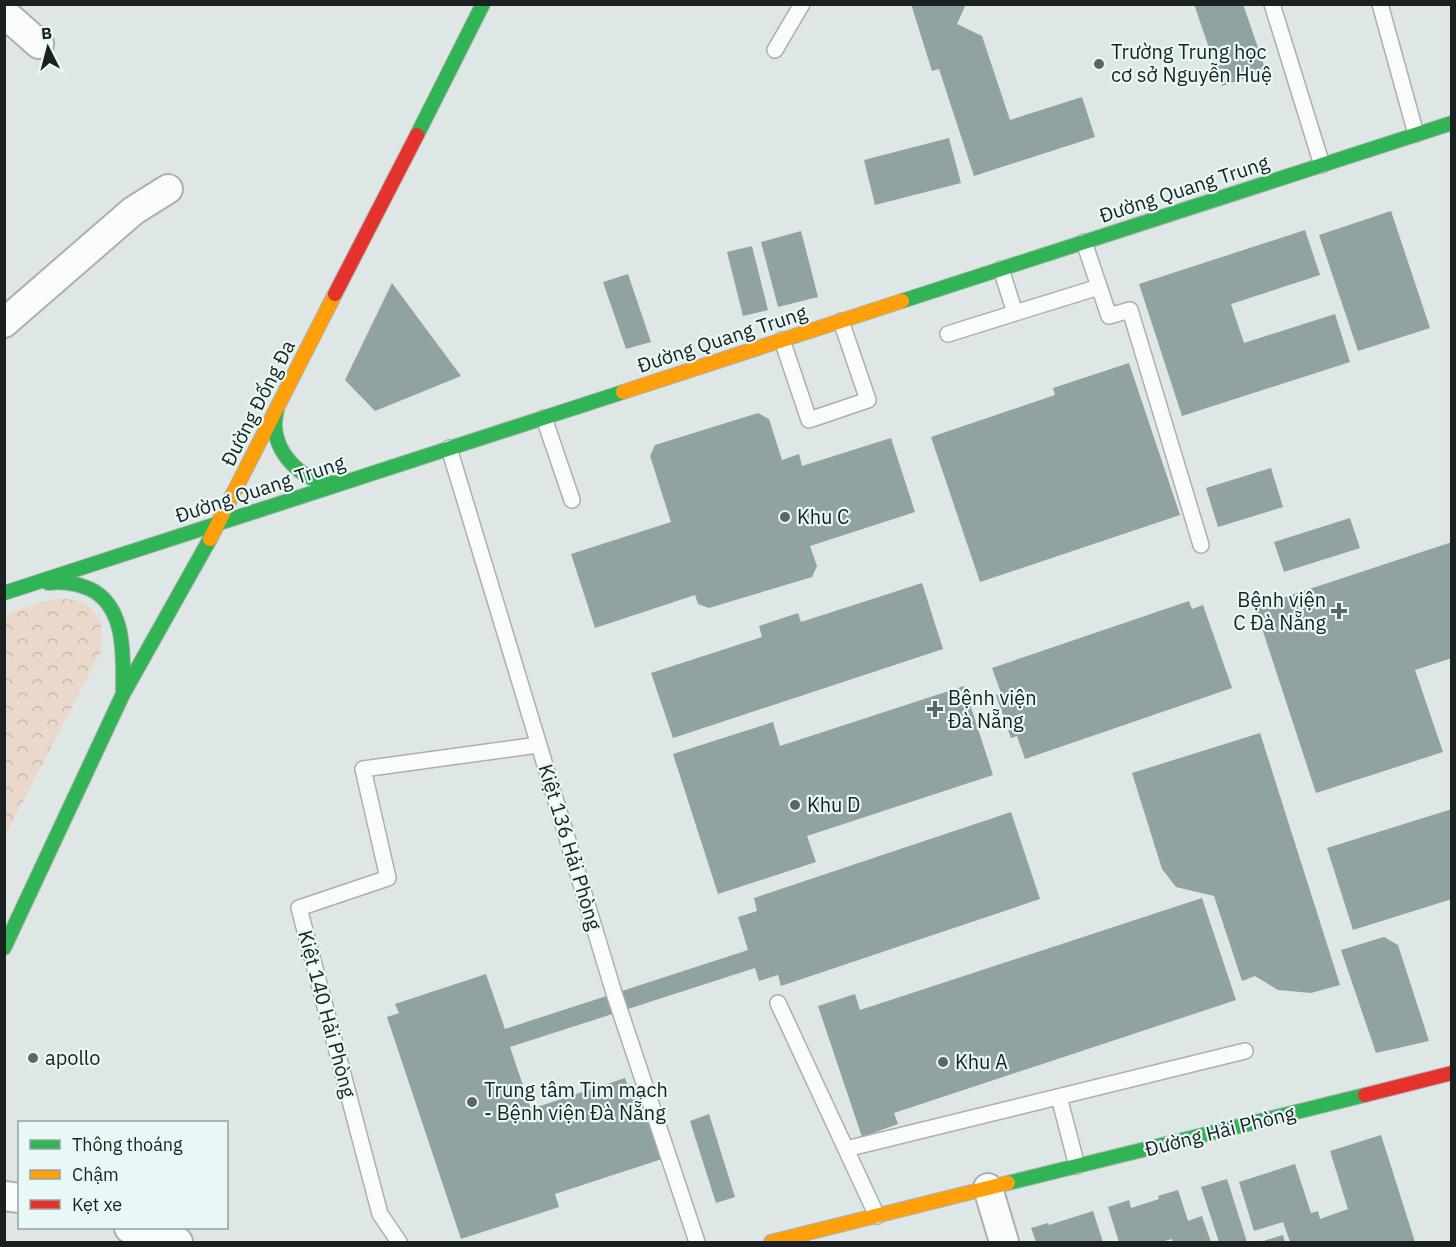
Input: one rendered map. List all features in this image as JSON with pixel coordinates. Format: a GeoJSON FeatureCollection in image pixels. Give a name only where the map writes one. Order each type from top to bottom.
{"type":"FeatureCollection","features":[{"type":"Feature","properties":{"kind":"main road","name":"Đường Đống Đa"},"geometry":{"type":"LineString","coordinates":[[4,948],[123,694],[219,523],[483,4]]}},
{"type":"Feature","properties":{"kind":"main road","name":"Đường Quang Trung"},"geometry":{"type":"LineString","coordinates":[[4,593],[1452,123]]}},
{"type":"Feature","properties":{"kind":"main road"},"geometry":{"type":"LineString","coordinates":[[277,409],[275,428],[280,446],[290,463],[305,475],[322,482],[342,483]]}},
{"type":"Feature","properties":{"kind":"main road"},"geometry":{"type":"LineString","coordinates":[[28,585],[57,582],[74,584],[100,595],[111,607],[119,629],[123,694]]}},
{"type":"Feature","properties":{"kind":"main road","name":"Đường Hải Phòng"},"geometry":{"type":"LineString","coordinates":[[789,1240],[988,1188],[1452,1073]]}},
{"type":"Feature","properties":{"kind":"street"},"geometry":{"type":"LineString","coordinates":[[4,13],[39,44]]}},
{"type":"Feature","properties":{"kind":"street"},"geometry":{"type":"LineString","coordinates":[[4,323],[134,211],[168,189]]}},
{"type":"Feature","properties":{"kind":"street"},"geometry":{"type":"LineString","coordinates":[[988,1188],[1004,1242]]}},
{"type":"Feature","properties":{"kind":"street"},"geometry":{"type":"LineString","coordinates":[[136,1229],[178,1242]]}},
{"type":"Feature","properties":{"kind":"lane"},"geometry":{"type":"LineString","coordinates":[[775,50],[802,4]]}},
{"type":"Feature","properties":{"kind":"lane"},"geometry":{"type":"LineString","coordinates":[[1272,4],[1322,165]]}},
{"type":"Feature","properties":{"kind":"lane"},"geometry":{"type":"LineString","coordinates":[[1380,4],[1416,134]]}},
{"type":"Feature","properties":{"kind":"lane"},"geometry":{"type":"LineString","coordinates":[[1084,242],[1109,316],[1130,310],[1201,545]]}},
{"type":"Feature","properties":{"kind":"lane"},"geometry":{"type":"LineString","coordinates":[[1001,269],[1015,314]]}},
{"type":"Feature","properties":{"kind":"lane"},"geometry":{"type":"LineString","coordinates":[[948,334],[1099,287]]}},
{"type":"Feature","properties":{"kind":"lane"},"geometry":{"type":"LineString","coordinates":[[782,340],[809,420],[868,400],[841,321]]}},
{"type":"Feature","properties":{"kind":"lane"},"geometry":{"type":"LineString","coordinates":[[544,418],[572,500]]}},
{"type":"Feature","properties":{"kind":"lane","name":"Kiệt 136 Hải Phòng"},"geometry":{"type":"LineString","coordinates":[[449,448],[614,993],[697,1242]]}},
{"type":"Feature","properties":{"kind":"lane","name":"Kiệt 140 Hải Phòng"},"geometry":{"type":"LineString","coordinates":[[399,1242],[380,1214],[299,908],[388,878],[363,769],[538,745]]}},
{"type":"Feature","properties":{"kind":"lane"},"geometry":{"type":"LineString","coordinates":[[778,1003],[877,1216]]}},
{"type":"Feature","properties":{"kind":"lane"},"geometry":{"type":"LineString","coordinates":[[846,1149],[1245,1051]]}},
{"type":"Feature","properties":{"kind":"lane"},"geometry":{"type":"LineString","coordinates":[[1059,1097],[1077,1166]]}},
{"type":"Feature","properties":{"kind":"green space"},"geometry":{"type":"Polygon","coordinates":[[[52,599],[83,602],[93,610],[101,623],[101,651],[5,836],[5,614],[52,599]]]}},
{"type":"Feature","properties":{"kind":"building"},"geometry":{"type":"Polygon","coordinates":[[[911,4],[966,4],[957,24],[982,36],[1010,120],[1082,97],[1095,137],[974,176],[939,69],[932,71],[911,4]]]}},
{"type":"Feature","properties":{"kind":"building"},"geometry":{"type":"Polygon","coordinates":[[[1194,4],[1243,4],[1266,71],[1222,86],[1194,4]]]}},
{"type":"Feature","properties":{"kind":"building"},"geometry":{"type":"Polygon","coordinates":[[[949,138],[961,183],[875,205],[864,160],[949,138]]]}},
{"type":"Feature","properties":{"kind":"building"},"geometry":{"type":"Polygon","coordinates":[[[1391,211],[1430,328],[1358,351],[1319,235],[1391,211]]]}},
{"type":"Feature","properties":{"kind":"building"},"geometry":{"type":"Polygon","coordinates":[[[1305,230],[1320,275],[1231,304],[1244,343],[1335,314],[1350,362],[1182,416],[1139,284],[1305,230]]]}},
{"type":"Feature","properties":{"kind":"building"},"geometry":{"type":"Polygon","coordinates":[[[801,231],[818,297],[778,307],[761,242],[801,231]]]}},
{"type":"Feature","properties":{"kind":"building"},"geometry":{"type":"Polygon","coordinates":[[[752,246],[768,310],[743,316],[727,252],[752,246]]]}},
{"type":"Feature","properties":{"kind":"building"},"geometry":{"type":"Polygon","coordinates":[[[628,274],[651,342],[626,349],[603,282],[628,274]]]}},
{"type":"Feature","properties":{"kind":"building"},"geometry":{"type":"Polygon","coordinates":[[[392,283],[461,376],[375,411],[345,380],[392,283]]]}},
{"type":"Feature","properties":{"kind":"building"},"geometry":{"type":"Polygon","coordinates":[[[1129,363],[1180,515],[980,582],[931,437],[1055,395],[1053,388],[1129,363]]]}},
{"type":"Feature","properties":{"kind":"building","name":"Khu C"},"geometry":{"type":"Polygon","coordinates":[[[758,413],[769,419],[782,460],[799,454],[802,466],[891,438],[915,512],[810,546],[817,566],[812,577],[709,608],[698,604],[695,595],[595,628],[571,554],[671,522],[650,456],[655,445],[758,413]]]}},
{"type":"Feature","properties":{"kind":"building"},"geometry":{"type":"Polygon","coordinates":[[[1271,468],[1283,507],[1218,527],[1206,488],[1271,468]]]}},
{"type":"Feature","properties":{"kind":"building"},"geometry":{"type":"Polygon","coordinates":[[[1350,518],[1360,548],[1284,572],[1274,542],[1350,518]]]}},
{"type":"Feature","properties":{"kind":"building"},"geometry":{"type":"Polygon","coordinates":[[[1452,542],[1452,658],[1415,670],[1443,752],[1316,793],[1255,607],[1452,542]]]}},
{"type":"Feature","properties":{"kind":"building"},"geometry":{"type":"Polygon","coordinates":[[[922,583],[943,649],[673,738],[651,673],[762,637],[759,626],[798,613],[801,622],[922,583]]]}},
{"type":"Feature","properties":{"kind":"building"},"geometry":{"type":"Polygon","coordinates":[[[1189,601],[1192,609],[1203,605],[1232,688],[1025,759],[1017,736],[1011,738],[996,695],[1001,693],[992,668],[1189,601]]]}},
{"type":"Feature","properties":{"kind":"building","name":"Khu D"},"geometry":{"type":"Polygon","coordinates":[[[964,686],[993,775],[807,836],[816,862],[718,894],[673,754],[773,722],[780,746],[964,686]]]}},
{"type":"Feature","properties":{"kind":"building"},"geometry":{"type":"Polygon","coordinates":[[[1260,733],[1340,985],[1311,993],[1278,990],[1255,976],[1242,981],[1214,896],[1176,887],[1162,869],[1132,773],[1260,733]]]}},
{"type":"Feature","properties":{"kind":"building"},"geometry":{"type":"Polygon","coordinates":[[[1452,809],[1452,899],[1353,930],[1327,848],[1452,809]]]}},
{"type":"Feature","properties":{"kind":"building"},"geometry":{"type":"Polygon","coordinates":[[[1011,812],[1040,899],[781,986],[778,975],[759,981],[755,968],[510,1047],[531,1109],[625,1078],[631,1095],[640,1092],[662,1159],[555,1194],[559,1207],[461,1239],[387,1017],[399,1013],[395,1004],[486,974],[505,1029],[748,950],[738,917],[757,911],[754,898],[1011,812]]]}},
{"type":"Feature","properties":{"kind":"building","name":"Khu A"},"geometry":{"type":"Polygon","coordinates":[[[1202,898],[1236,1000],[894,1113],[898,1124],[862,1137],[818,1006],[855,994],[860,1010],[1202,898]]]}},
{"type":"Feature","properties":{"kind":"building"},"geometry":{"type":"Polygon","coordinates":[[[1384,937],[1398,945],[1429,1041],[1376,1053],[1341,950],[1384,937]]]}},
{"type":"Feature","properties":{"kind":"building"},"geometry":{"type":"Polygon","coordinates":[[[709,1114],[735,1197],[716,1203],[690,1121],[709,1114]]]}},
{"type":"Feature","properties":{"kind":"building"},"geometry":{"type":"Polygon","coordinates":[[[1381,1135],[1415,1242],[1290,1242],[1283,1222],[1254,1231],[1239,1182],[1295,1164],[1311,1213],[1318,1211],[1320,1219],[1348,1209],[1330,1151],[1381,1135]]]}},
{"type":"Feature","properties":{"kind":"building"},"geometry":{"type":"Polygon","coordinates":[[[1227,1179],[1247,1242],[1219,1242],[1201,1187],[1227,1179]]]}},
{"type":"Feature","properties":{"kind":"building"},"geometry":{"type":"Polygon","coordinates":[[[1178,1190],[1188,1221],[1202,1216],[1211,1242],[1173,1242],[1172,1239],[1161,1242],[1119,1242],[1108,1207],[1129,1200],[1131,1208],[1178,1190]]]}},
{"type":"Feature","properties":{"kind":"building"},"geometry":{"type":"Polygon","coordinates":[[[1093,1211],[1103,1242],[1036,1242],[1031,1228],[1048,1223],[1049,1225],[1093,1211]]]}},
{"type":"Feature","properties":{"kind":"building"},"geometry":{"type":"Polygon","coordinates":[[[1283,1235],[1285,1242],[1260,1242],[1283,1235]]]}},
{"type":"Feature","properties":{"kind":"traffic: fast"},"geometry":{"type":"LineString","coordinates":[[417,135],[483,4]]}},
{"type":"Feature","properties":{"kind":"traffic: fast"},"geometry":{"type":"LineString","coordinates":[[902,301],[1452,123]]}},
{"type":"Feature","properties":{"kind":"traffic: fast"},"geometry":{"type":"LineString","coordinates":[[4,593],[623,392]]}},
{"type":"Feature","properties":{"kind":"traffic: fast"},"geometry":{"type":"LineString","coordinates":[[277,409],[275,423],[277,437],[285,455],[291,462],[314,479],[342,483]]}},
{"type":"Feature","properties":{"kind":"traffic: fast"},"geometry":{"type":"LineString","coordinates":[[4,948],[123,694],[210,539]]}},
{"type":"Feature","properties":{"kind":"traffic: fast"},"geometry":{"type":"LineString","coordinates":[[48,583],[80,585],[102,597],[111,608],[120,635],[123,692]]}},
{"type":"Feature","properties":{"kind":"traffic: fast"},"geometry":{"type":"LineString","coordinates":[[1008,1183],[1365,1095]]}},
{"type":"Feature","properties":{"kind":"traffic: slow"},"geometry":{"type":"LineString","coordinates":[[210,539],[335,294]]}},
{"type":"Feature","properties":{"kind":"traffic: slow"},"geometry":{"type":"LineString","coordinates":[[623,392],[902,301]]}},
{"type":"Feature","properties":{"kind":"traffic: slow"},"geometry":{"type":"LineString","coordinates":[[771,1242],[1008,1183]]}},
{"type":"Feature","properties":{"kind":"traffic: jam"},"geometry":{"type":"LineString","coordinates":[[335,294],[417,135]]}},
{"type":"Feature","properties":{"kind":"traffic: jam"},"geometry":{"type":"LineString","coordinates":[[1365,1095],[1452,1073]]}},
{"type":"Feature","properties":{"kind":"place","name":"Trường Trung học cơ sở Nguyễn Huệ"},"geometry":{"type":"Point","coordinates":[1099,64]}},
{"type":"Feature","properties":{"kind":"place","name":"Khu C"},"geometry":{"type":"Point","coordinates":[785,517]}},
{"type":"Feature","properties":{"kind":"place","name":"Bệnh viện C Đà Nẵng"},"geometry":{"type":"Point","coordinates":[1339,611]}},
{"type":"Feature","properties":{"kind":"place","name":"Bệnh viện Đà Nẵng"},"geometry":{"type":"Point","coordinates":[935,709]}},
{"type":"Feature","properties":{"kind":"place","name":"Khu D"},"geometry":{"type":"Point","coordinates":[795,805]}},
{"type":"Feature","properties":{"kind":"place","name":"apollo"},"geometry":{"type":"Point","coordinates":[33,1058]}},
{"type":"Feature","properties":{"kind":"place","name":"Khu A"},"geometry":{"type":"Point","coordinates":[943,1062]}},
{"type":"Feature","properties":{"kind":"place","name":"Trung tâm Tim mạch - Bệnh viện Đà Nẵng"},"geometry":{"type":"Point","coordinates":[472,1102]}}]}
